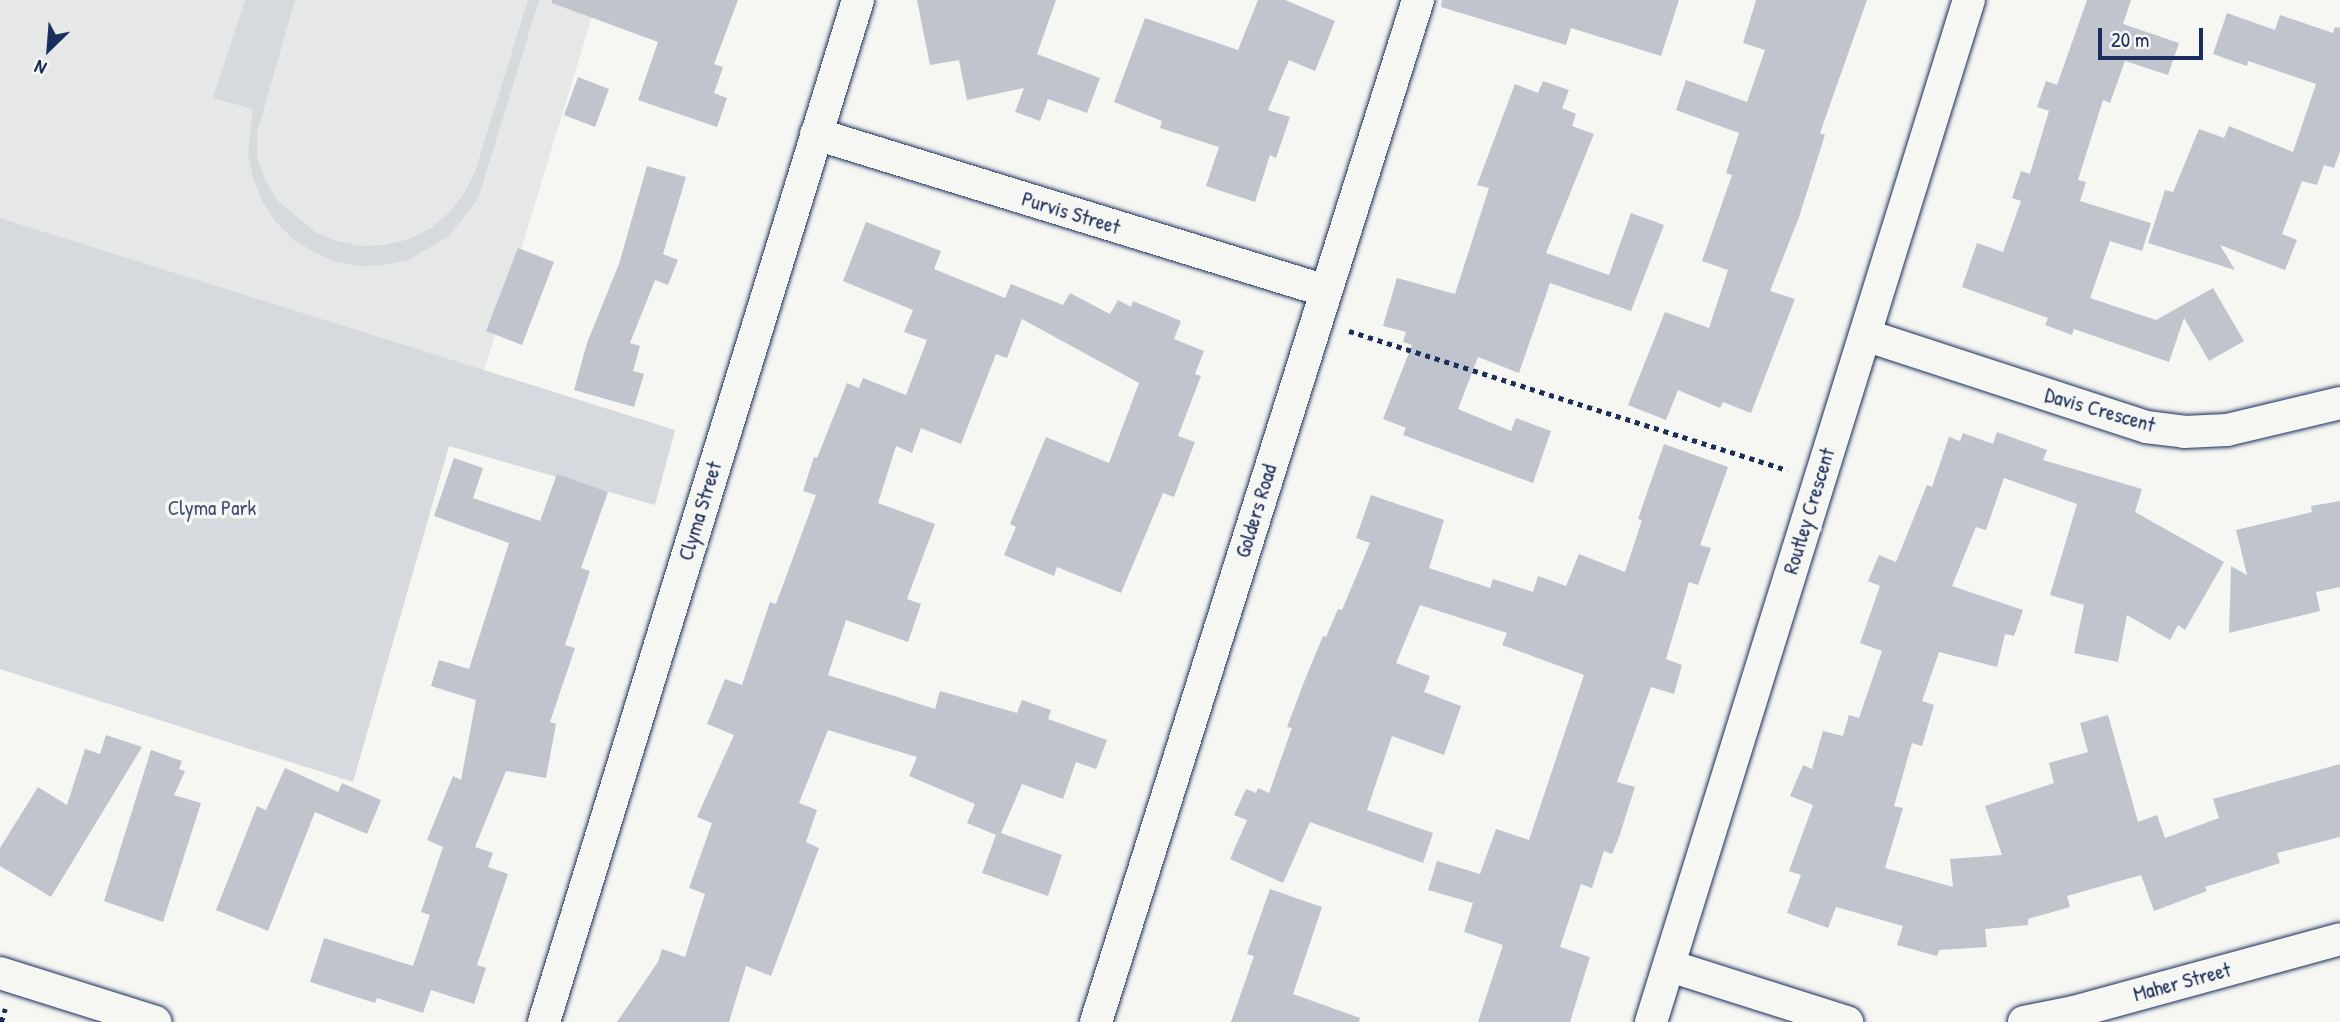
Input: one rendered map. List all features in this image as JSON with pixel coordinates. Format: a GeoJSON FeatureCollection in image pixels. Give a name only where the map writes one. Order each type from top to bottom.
{"type":"FeatureCollection","features":[{"type":"Feature","properties":{"kind":"street","name":"Clyma Street"},"geometry":{"type":"LineString","coordinates":[[544,1022],[858,0]]}},
{"type":"Feature","properties":{"kind":"street","name":"Golders Road"},"geometry":{"type":"LineString","coordinates":[[1096,1022],[1418,0]]}},
{"type":"Feature","properties":{"kind":"street","name":"Routley Crescent"},"geometry":{"type":"LineString","coordinates":[[1651,1022],[1969,0]]}},
{"type":"Feature","properties":{"kind":"street","name":"Purvis Street"},"geometry":{"type":"LineString","coordinates":[[816,134],[1321,306]]}},
{"type":"Feature","properties":{"kind":"street","name":"Davis Crescent"},"geometry":{"type":"LineString","coordinates":[[1865,335],[2146,427],[2184,432],[2227,430],[2340,403]]}},
{"type":"Feature","properties":{"kind":"street","name":"Maher Street"},"geometry":{"type":"LineString","coordinates":[[2024,1022],[2074,1012],[2340,939]]}},
{"type":"Feature","properties":{"kind":"street"},"geometry":{"type":"LineString","coordinates":[[1670,966],[1847,1022]]}},
{"type":"Feature","properties":{"kind":"street"},"geometry":{"type":"LineString","coordinates":[[0,973],[155,1022]]}},
{"type":"Feature","properties":{"kind":"path"},"geometry":{"type":"LineString","coordinates":[[1321,306],[1819,480]]}},
{"type":"Feature","properties":{"kind":"shaded area"},"geometry":{"type":"Polygon","coordinates":[[[0,0],[597,0],[484,371],[0,218],[0,0]]]}},
{"type":"Feature","properties":{"kind":"green space"},"geometry":{"type":"Polygon","coordinates":[[[245,0],[295,0],[257,133],[257,157],[265,180],[278,201],[315,232],[337,241],[361,246],[385,245],[409,239],[431,228],[450,212],[464,194],[475,172],[528,0],[539,0],[478,199],[449,236],[408,260],[360,266],[336,262],[314,252],[293,239],[275,221],[262,201],[248,154],[253,109],[213,98],[245,0]]]}},
{"type":"Feature","properties":{"kind":"green space","name":"Clyma Park"},"geometry":{"type":"Polygon","coordinates":[[[0,218],[675,430],[655,505],[449,446],[353,782],[0,669],[0,218]]]}},
{"type":"Feature","properties":{"kind":"building"},"geometry":{"type":"Polygon","coordinates":[[[552,0],[738,0],[714,64],[723,67],[714,93],[727,98],[717,127],[638,100],[658,42],[552,3],[552,0]]]}},
{"type":"Feature","properties":{"kind":"building"},"geometry":{"type":"Polygon","coordinates":[[[917,0],[1056,0],[1037,54],[1100,78],[1087,113],[1048,99],[1040,121],[1015,112],[1024,88],[967,100],[959,60],[930,65],[917,0]]]}},
{"type":"Feature","properties":{"kind":"building"},"geometry":{"type":"Polygon","coordinates":[[[1258,0],[1285,0],[1335,21],[1315,71],[1289,60],[1268,110],[1290,117],[1276,158],[1270,155],[1255,202],[1206,186],[1219,147],[1160,128],[1162,121],[1114,102],[1145,18],[1238,50],[1258,0]]]}},
{"type":"Feature","properties":{"kind":"building"},"geometry":{"type":"Polygon","coordinates":[[[1442,0],[1679,0],[1661,56],[1571,28],[1566,45],[1441,7],[1442,0]]]}},
{"type":"Feature","properties":{"kind":"building"},"geometry":{"type":"Polygon","coordinates":[[[1756,0],[1867,0],[1820,133],[1825,135],[1799,217],[1770,291],[1795,299],[1751,413],[1723,402],[1720,408],[1678,390],[1666,420],[1628,405],[1665,312],[1709,328],[1728,270],[1702,261],[1732,175],[1726,173],[1739,133],[1676,110],[1686,80],[1747,102],[1765,50],[1743,43],[1756,0]]]}},
{"type":"Feature","properties":{"kind":"building"},"geometry":{"type":"Polygon","coordinates":[[[2087,0],[2131,0],[2123,24],[2179,43],[2168,75],[2125,61],[2110,103],[2103,100],[2078,180],[2086,182],[2080,201],[2151,223],[2142,251],[2110,241],[2090,298],[2156,320],[2213,288],[2244,341],[2209,361],[2184,318],[2169,362],[2074,329],[2072,335],[2045,325],[2048,318],[1962,287],[1977,243],[2003,252],[2021,201],[2012,198],[2021,171],[2030,174],[2049,111],[2037,107],[2046,81],[2057,85],[2087,0]]]}},
{"type":"Feature","properties":{"kind":"building"},"geometry":{"type":"Polygon","coordinates":[[[2227,13],[2275,30],[2280,15],[2333,33],[2335,27],[2340,28],[2340,151],[2334,168],[2324,165],[2317,185],[2302,181],[2282,234],[2297,240],[2285,270],[2220,245],[2235,270],[2148,243],[2165,190],[2173,192],[2199,129],[2224,138],[2229,126],[2293,152],[2316,84],[2248,61],[2247,66],[2213,54],[2227,13]]]}},
{"type":"Feature","properties":{"kind":"building"},"geometry":{"type":"Polygon","coordinates":[[[578,77],[609,89],[595,127],[564,115],[578,77]]]}},
{"type":"Feature","properties":{"kind":"building"},"geometry":{"type":"Polygon","coordinates":[[[1543,81],[1569,90],[1562,108],[1576,114],[1572,126],[1594,134],[1546,253],[1609,275],[1631,213],[1664,225],[1631,311],[1550,283],[1519,373],[1478,357],[1458,409],[1511,431],[1516,418],[1551,431],[1533,483],[1403,435],[1406,428],[1383,419],[1412,345],[1403,342],[1406,332],[1383,326],[1397,278],[1455,294],[1489,188],[1477,185],[1515,84],[1538,93],[1543,81]]]}},
{"type":"Feature","properties":{"kind":"building"},"geometry":{"type":"Polygon","coordinates":[[[647,166],[686,177],[663,254],[678,260],[668,285],[655,280],[630,343],[640,346],[633,371],[644,374],[634,407],[574,390],[587,343],[619,264],[647,166]]]}},
{"type":"Feature","properties":{"kind":"building"},"geometry":{"type":"Polygon","coordinates":[[[866,222],[941,251],[934,269],[1005,298],[1011,284],[1063,305],[1070,293],[1110,314],[1118,300],[1131,307],[1133,301],[1181,321],[1174,339],[1204,351],[1195,374],[1201,376],[1178,436],[1195,442],[1174,497],[1163,493],[1121,593],[1057,567],[1054,576],[1004,555],[1016,527],[1010,524],[1046,437],[1109,463],[1139,383],[1022,319],[1007,358],[996,354],[961,444],[921,428],[912,453],[896,446],[878,503],[935,524],[907,599],[921,604],[908,642],[846,620],[828,675],[935,709],[940,691],[1017,713],[1022,700],[1051,710],[1048,719],[1107,740],[1096,769],[1076,762],[1063,799],[1022,784],[1001,833],[1062,855],[1048,896],[982,873],[996,835],[967,823],[975,804],[909,776],[917,757],[828,730],[799,803],[817,810],[806,842],[819,848],[771,976],[746,966],[729,1022],[617,1022],[658,962],[662,949],[685,957],[705,894],[689,888],[712,823],[697,817],[734,735],[707,724],[725,679],[742,685],[770,602],[776,604],[816,495],[803,491],[814,457],[817,458],[847,383],[859,388],[863,378],[906,395],[927,340],[904,332],[913,310],[843,281],[866,222]]]}},
{"type":"Feature","properties":{"kind":"building"},"geometry":{"type":"Polygon","coordinates":[[[518,248],[554,262],[522,345],[486,331],[518,248]]]}},
{"type":"Feature","properties":{"kind":"building"},"geometry":{"type":"Polygon","coordinates":[[[1997,432],[2047,450],[2043,460],[2142,489],[2135,512],[2224,562],[2185,630],[2178,625],[2170,640],[2127,615],[2118,662],[2074,653],[2084,605],[2050,595],[2077,504],[2004,478],[1986,530],[1976,527],[1952,586],[2023,610],[2014,636],[2005,634],[1997,667],[1939,652],[1922,701],[1934,705],[1922,746],[1912,743],[1894,806],[1903,808],[1885,868],[1953,887],[1950,859],[2002,855],[1985,806],[2054,783],[2049,763],[2088,752],[2080,723],[2108,715],[2138,822],[2157,815],[2165,838],[2219,818],[2213,799],[2340,764],[2340,837],[2277,853],[2280,863],[2205,887],[2207,891],[2154,911],[2141,875],[2067,896],[2070,907],[2028,919],[2028,925],[1985,929],[1987,947],[1939,950],[1937,956],[1897,945],[1903,926],[1836,907],[1828,928],[1787,913],[1801,875],[1789,871],[1813,805],[1790,796],[1803,765],[1812,769],[1823,731],[1843,736],[1849,715],[1859,718],[1882,651],[1860,643],[1880,586],[1868,581],[1879,555],[1896,562],[1927,485],[1932,487],[1949,437],[1960,441],[1963,433],[1993,444],[1997,432]]]}},
{"type":"Feature","properties":{"kind":"building"},"geometry":{"type":"Polygon","coordinates":[[[1664,444],[1728,467],[1700,545],[1711,548],[1698,585],[1689,582],[1666,659],[1682,665],[1674,694],[1651,687],[1617,782],[1635,787],[1619,837],[1612,854],[1604,851],[1592,888],[1581,884],[1560,947],[1590,957],[1570,1022],[1478,1022],[1503,945],[1464,932],[1473,903],[1428,890],[1437,861],[1480,874],[1496,829],[1529,840],[1584,675],[1502,645],[1507,633],[1420,605],[1396,663],[1430,676],[1424,692],[1461,706],[1444,755],[1392,736],[1367,810],[1433,833],[1423,863],[1310,822],[1283,883],[1230,859],[1247,820],[1234,815],[1246,789],[1256,793],[1258,788],[1269,793],[1292,728],[1287,727],[1304,682],[1323,636],[1326,637],[1338,609],[1342,610],[1370,543],[1356,538],[1371,495],[1444,520],[1429,568],[1490,588],[1493,579],[1533,592],[1538,576],[1566,586],[1579,554],[1625,572],[1642,520],[1638,519],[1664,444]]]}},
{"type":"Feature","properties":{"kind":"building"},"geometry":{"type":"Polygon","coordinates":[[[454,458],[483,468],[473,498],[540,521],[557,474],[608,492],[581,568],[590,571],[565,645],[575,648],[550,722],[556,724],[546,778],[506,771],[475,847],[493,853],[488,867],[508,874],[477,965],[486,968],[474,1004],[431,990],[423,1013],[377,998],[375,1003],[310,982],[324,938],[413,966],[430,915],[421,912],[443,847],[427,840],[453,776],[461,780],[476,700],[431,686],[439,660],[469,669],[509,543],[434,516],[454,458]]]}},
{"type":"Feature","properties":{"kind":"building"},"geometry":{"type":"Polygon","coordinates":[[[2340,501],[2340,587],[2316,592],[2320,611],[2229,633],[2231,566],[2247,575],[2236,530],[2312,512],[2311,506],[2340,501]]]}},
{"type":"Feature","properties":{"kind":"building"},"geometry":{"type":"Polygon","coordinates":[[[106,735],[142,747],[51,897],[0,866],[0,848],[38,787],[67,805],[85,749],[100,754],[106,735]]]}},
{"type":"Feature","properties":{"kind":"building"},"geometry":{"type":"Polygon","coordinates":[[[151,750],[182,761],[179,769],[185,771],[174,795],[201,803],[163,922],[104,901],[151,750]]]}},
{"type":"Feature","properties":{"kind":"building"},"geometry":{"type":"Polygon","coordinates":[[[285,768],[338,792],[342,783],[381,800],[367,834],[315,812],[268,931],[216,910],[257,806],[266,810],[285,768]]]}},
{"type":"Feature","properties":{"kind":"building"},"geometry":{"type":"Polygon","coordinates":[[[1270,889],[1322,907],[1293,994],[1360,1018],[1359,1022],[1231,1022],[1254,956],[1247,954],[1270,889]]]}}]}
